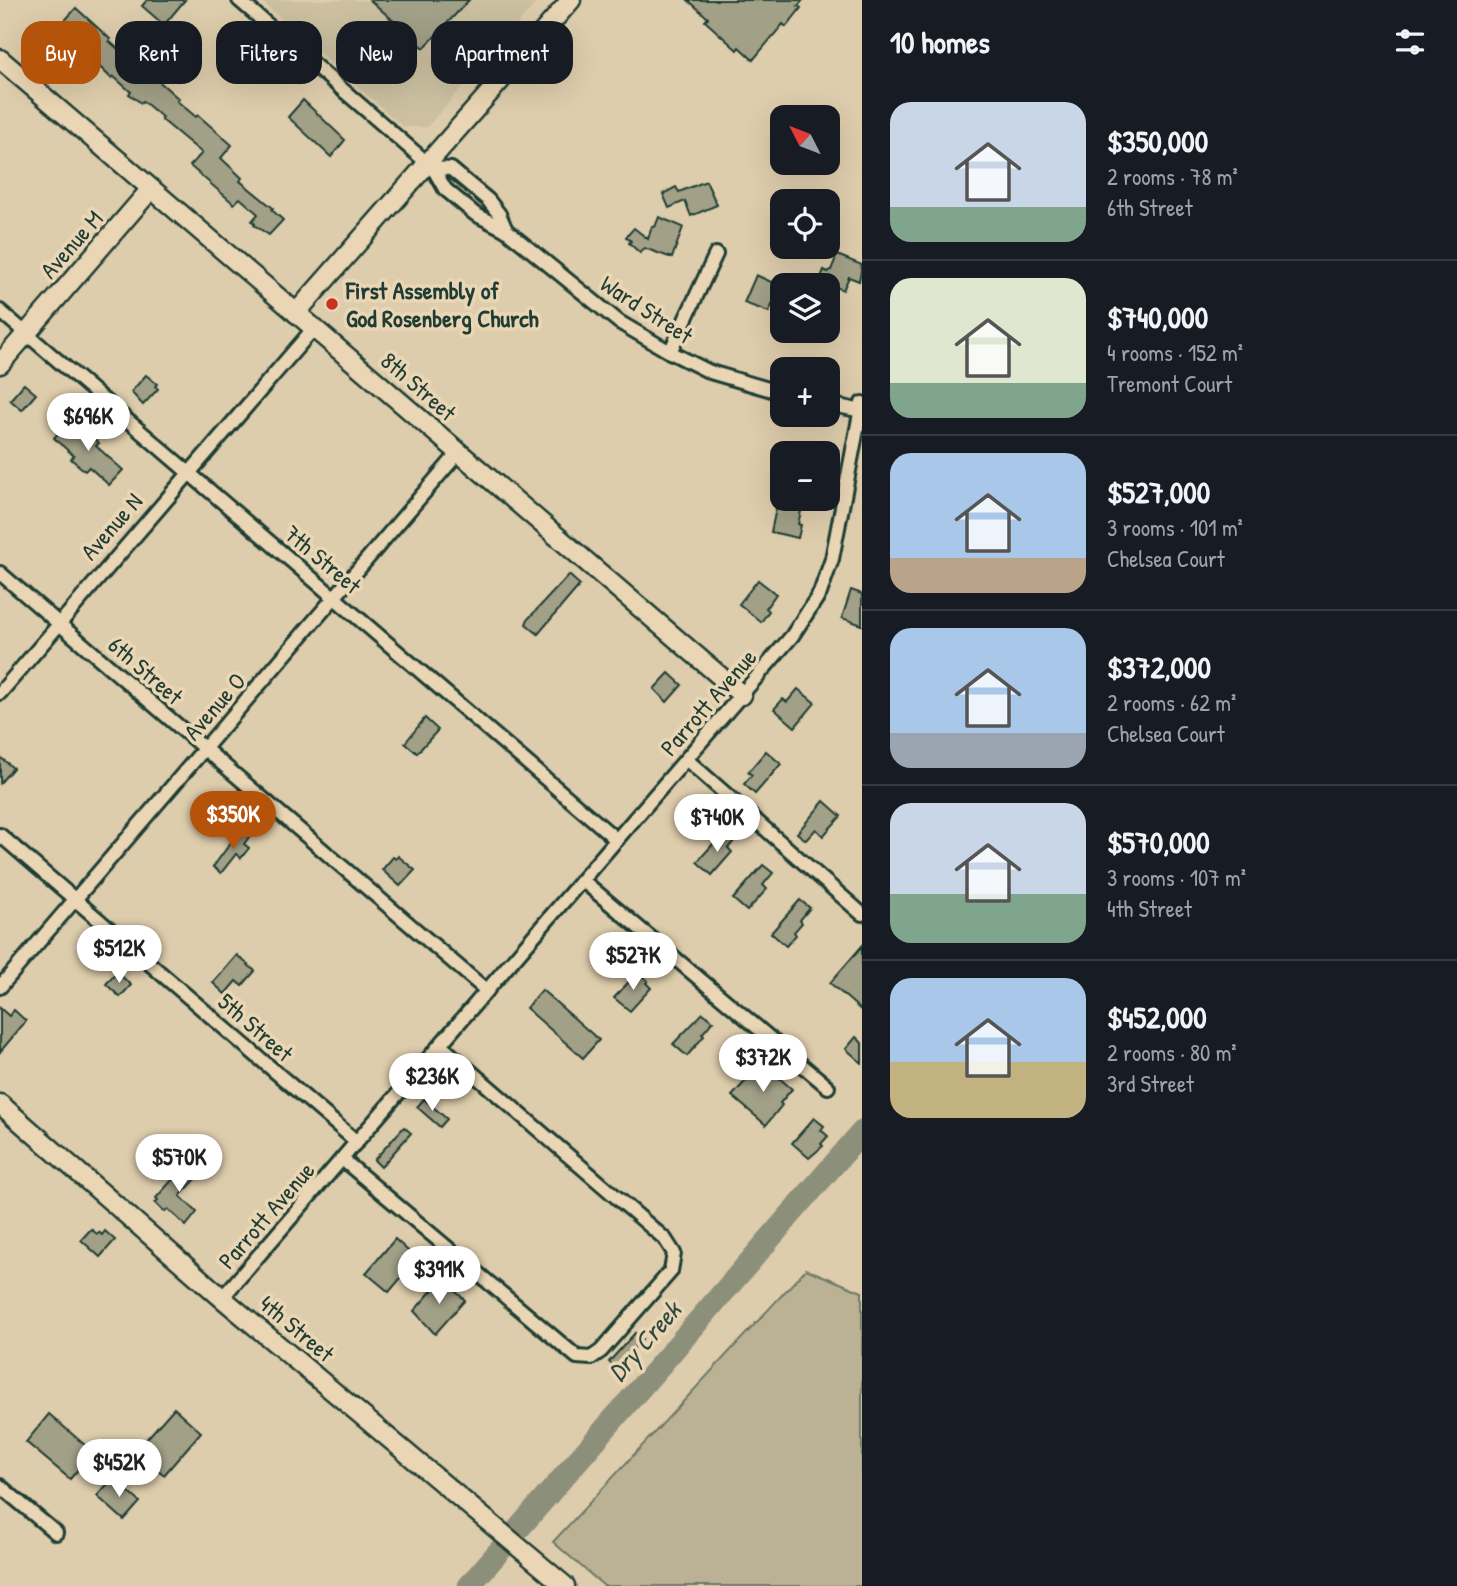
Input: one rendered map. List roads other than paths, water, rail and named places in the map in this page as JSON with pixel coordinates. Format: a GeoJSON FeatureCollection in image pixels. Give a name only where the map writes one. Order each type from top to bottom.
{"type":"FeatureCollection","features":[{"type":"Feature","properties":{"kind":"street","name":"Ward Street"},"geometry":{"type":"LineString","coordinates":[[239,0],[430,166],[445,189],[475,214],[506,230],[619,321],[670,352],[710,372],[770,390]]}},
{"type":"Feature","properties":{"kind":"street"},"geometry":{"type":"LineString","coordinates":[[296,313],[430,166],[571,0]]}},
{"type":"Feature","properties":{"kind":"street","name":"8th Street"},"geometry":{"type":"LineString","coordinates":[[0,59],[742,695]]}},
{"type":"Feature","properties":{"kind":"street","name":"Ward Street"},"geometry":{"type":"LineString","coordinates":[[430,166],[451,169],[488,201],[499,214],[506,230]]}},
{"type":"Feature","properties":{"kind":"street","name":"Avenue M"},"geometry":{"type":"LineString","coordinates":[[0,364],[151,189]]}},
{"type":"Feature","properties":{"kind":"street"},"geometry":{"type":"LineString","coordinates":[[670,352],[716,254]]}},
{"type":"Feature","properties":{"kind":"street","name":"7th Street"},"geometry":{"type":"LineString","coordinates":[[0,312],[617,841]]}},
{"type":"Feature","properties":{"kind":"street","name":"Avenue N"},"geometry":{"type":"LineString","coordinates":[[0,693],[314,328]]}},
{"type":"Feature","properties":{"kind":"street"},"geometry":{"type":"LineString","coordinates":[[840,405],[861,408]]}},
{"type":"Feature","properties":{"kind":"street","name":"Parrott Avenue"},"geometry":{"type":"LineString","coordinates":[[222,1298],[792,636],[820,593],[832,559],[861,408]]}},
{"type":"Feature","properties":{"kind":"street","name":"Avenue O"},"geometry":{"type":"LineString","coordinates":[[0,987],[459,452]]}},
{"type":"Feature","properties":{"kind":"street","name":"6th Street"},"geometry":{"type":"LineString","coordinates":[[0,573],[487,991]]}},
{"type":"Feature","properties":{"kind":"street"},"geometry":{"type":"LineString","coordinates":[[687,760],[862,914]]}},
{"type":"Feature","properties":{"kind":"street","name":"5th Street"},"geometry":{"type":"LineString","coordinates":[[0,835],[357,1142]]}},
{"type":"Feature","properties":{"kind":"street"},"geometry":{"type":"LineString","coordinates":[[582,880],[828,1087]]}},
{"type":"Feature","properties":{"kind":"street","name":"Parrott Avenue"},"geometry":{"type":"LineString","coordinates":[[342,1159],[577,1357],[591,1358],[601,1351],[671,1271],[674,1253],[665,1239],[440,1045]]}},
{"type":"Feature","properties":{"kind":"street","name":"4th Street"},"geometry":{"type":"LineString","coordinates":[[0,1104],[222,1298],[565,1586]]}},
{"type":"Feature","properties":{"kind":"street"},"geometry":{"type":"LineString","coordinates":[[0,1486],[56,1533]]}},
{"type":"Feature","properties":{"kind":"waterway","name":"Dry Creek"},"geometry":{"type":"LineString","coordinates":[[469,1586],[862,1132]]}},
{"type":"Feature","properties":{"kind":"place","name":"First Assembly of God Rosenberg Church"},"geometry":{"type":"Point","coordinates":[332,304]}}]}
